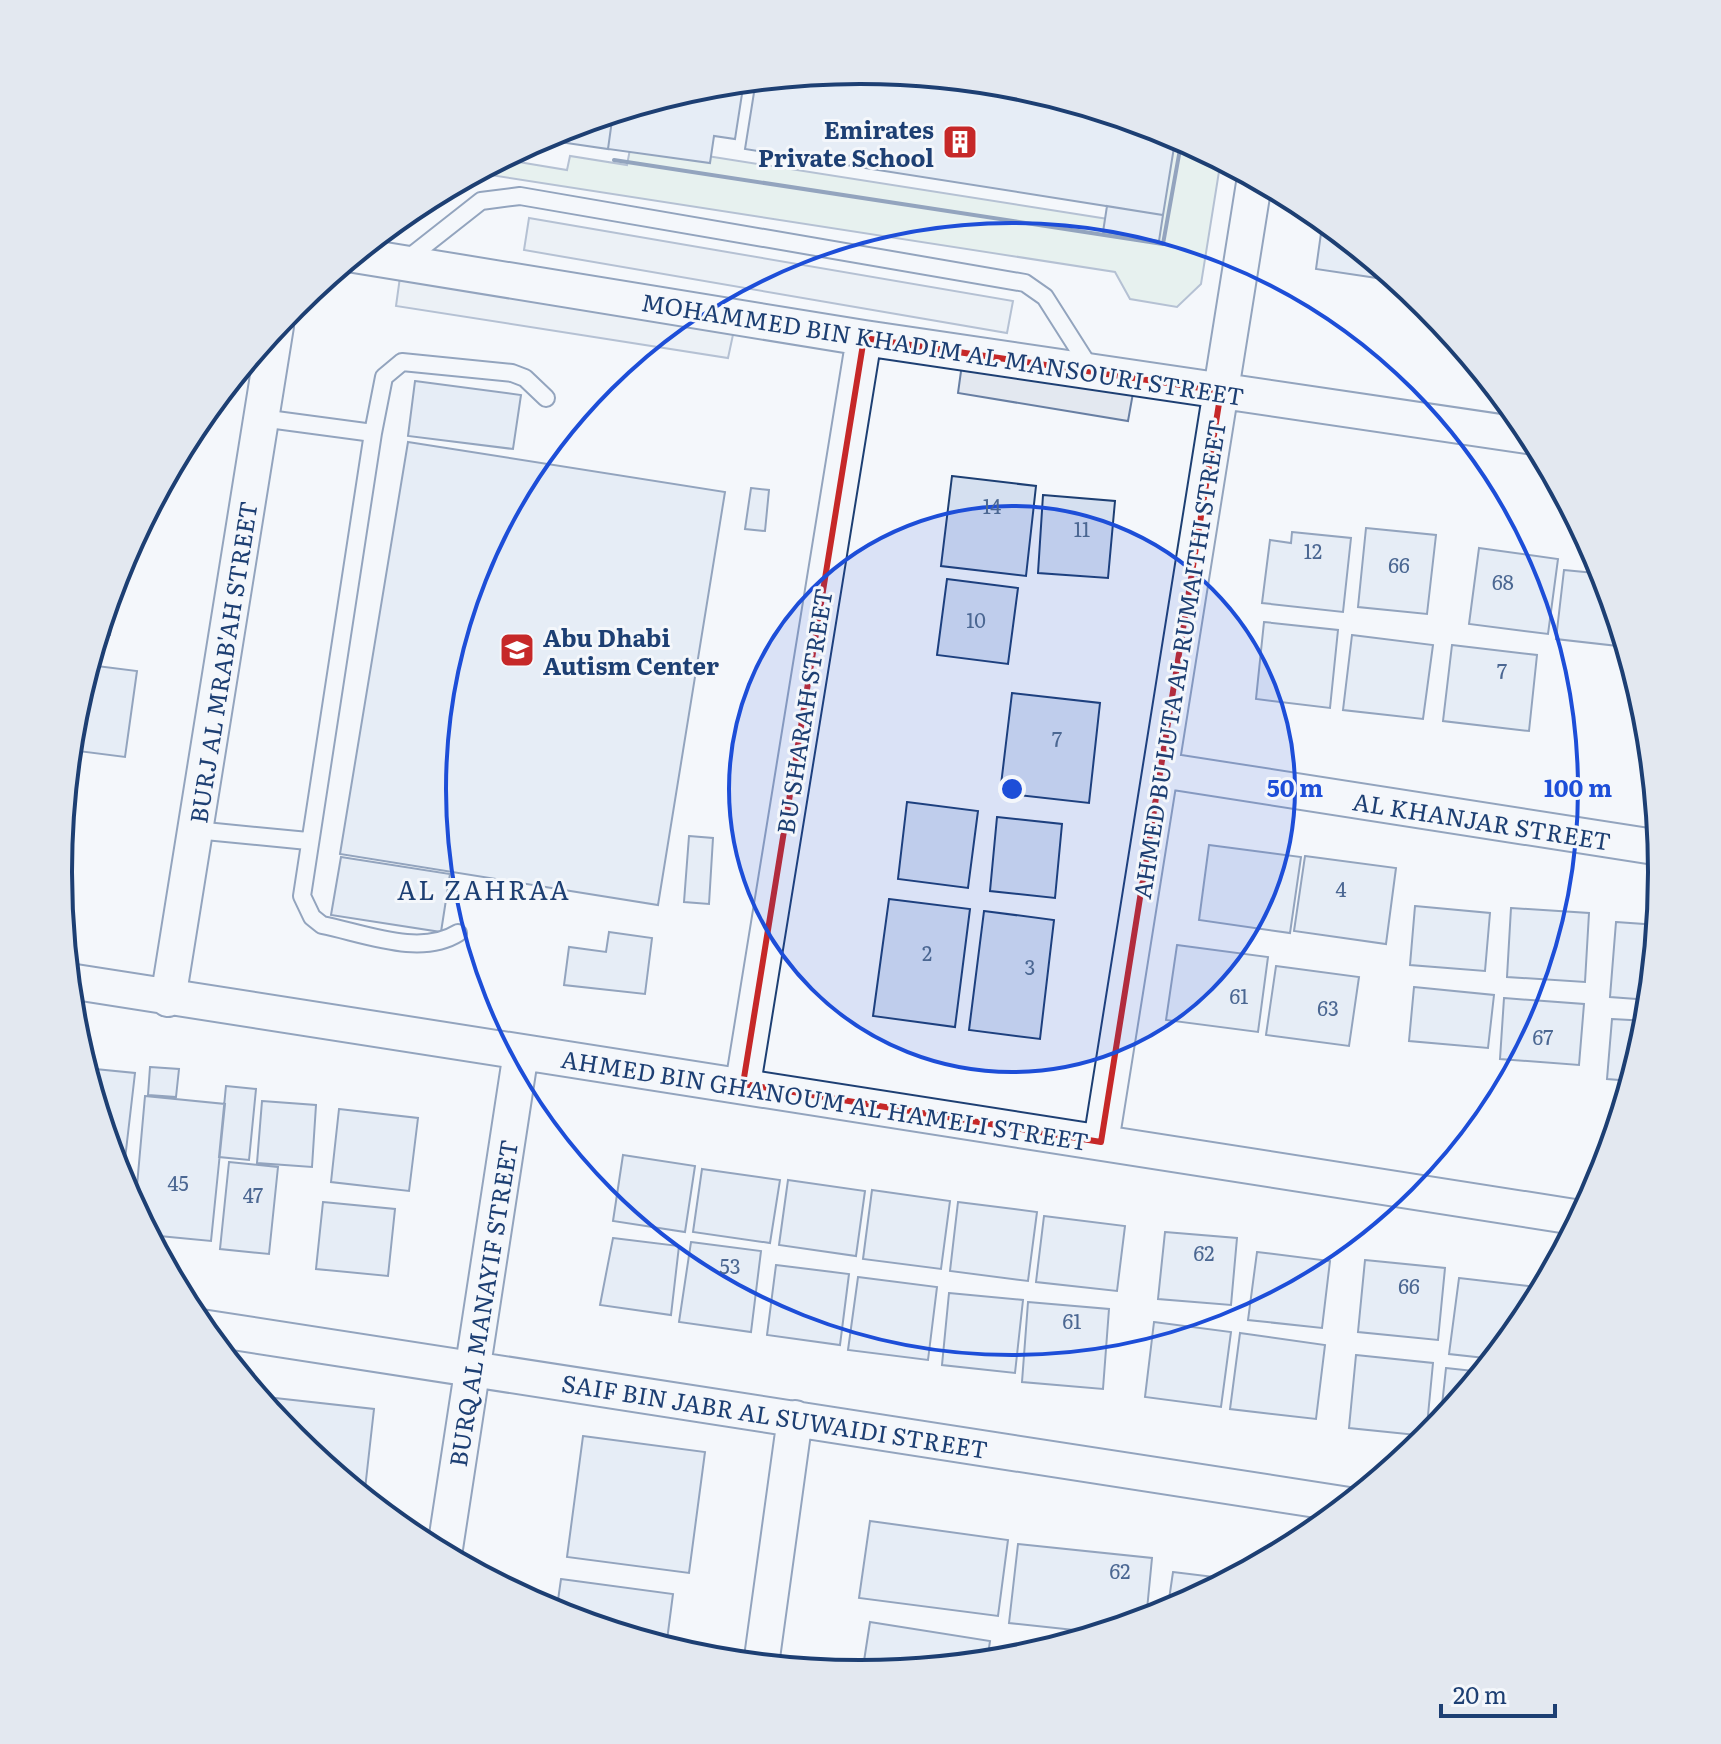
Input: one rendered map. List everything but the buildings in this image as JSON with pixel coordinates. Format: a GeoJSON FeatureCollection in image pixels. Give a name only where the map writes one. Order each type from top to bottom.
{"type":"FeatureCollection","features":[{"type":"Feature","properties":{"kind":"street","name":"AHMED BU LUTA AL RUMAITHI STREET"},"geometry":{"type":"LineString","coordinates":[[1101,1142],[1253,188]]}},
{"type":"Feature","properties":{"kind":"street","name":"MOHAMMED BIN KHADIM AL MANSOURI STREET"},"geometry":{"type":"LineString","coordinates":[[367,257],[864,338],[1516,434]]}},
{"type":"Feature","properties":{"kind":"street","name":"BU SHARAH STREET"},"geometry":{"type":"LineString","coordinates":[[743,1084],[864,338]]}},
{"type":"Feature","properties":{"kind":"street","name":"BURJ AL MRAB'AH STREET"},"geometry":{"type":"LineString","coordinates":[[168,999],[273,347]]}},
{"type":"Feature","properties":{"kind":"street","name":"AL KHANJAR STREET"},"geometry":{"type":"LineString","coordinates":[[1161,770],[1648,846]]}},
{"type":"Feature","properties":{"kind":"street","name":"AHMED BIN GHANOUM AL HAMELI STREET"},"geometry":{"type":"LineString","coordinates":[[80,983],[168,999],[743,1084],[1570,1216]]}},
{"type":"Feature","properties":{"kind":"street","name":"BURQ AL MANAYIF STREET"},"geometry":{"type":"LineString","coordinates":[[446,1543],[521,1052]]}},
{"type":"Feature","properties":{"kind":"street","name":"SAIF BIN JABR AL SUWAIDI STREET"},"geometry":{"type":"LineString","coordinates":[[219,1330],[1334,1503]]}},
{"type":"Feature","properties":{"kind":"street"},"geometry":{"type":"LineString","coordinates":[[762,1654],[795,1418]]}},
{"type":"Feature","properties":{"kind":"lane"},"geometry":{"type":"LineString","coordinates":[[404,262],[481,201],[520,196],[1025,283],[1045,297],[1093,373]]}},
{"type":"Feature","properties":{"kind":"lane"},"geometry":{"type":"LineString","coordinates":[[458,933],[447,940],[423,945],[322,925],[312,917],[302,896],[308,841],[373,433],[384,377],[402,362],[512,373],[536,387],[546,398]]}},
{"type":"Feature","properties":{"kind":"lane"},"geometry":{"type":"LineString","coordinates":[[261,418],[373,433]]}},
{"type":"Feature","properties":{"kind":"lane"},"geometry":{"type":"LineString","coordinates":[[195,830],[308,841]]}},
{"type":"Feature","properties":{"kind":"highlighted area"},"geometry":{"type":"Polygon","coordinates":[[[864,338],[1221,391],[1101,1142],[743,1084],[864,338]]]}},
{"type":"Feature","properties":{"kind":"shaded area"},"geometry":{"type":"Polygon","coordinates":[[[631,144],[1159,227],[1172,148],[1219,170],[1201,284],[1177,307],[1130,299],[1115,272],[492,175],[519,162],[567,170],[570,156],[627,165],[631,144]]]}},
{"type":"Feature","properties":{"kind":"shaded area"},"geometry":{"type":"Polygon","coordinates":[[[529,218],[1013,301],[1007,333],[524,250],[529,218]]]}},
{"type":"Feature","properties":{"kind":"shaded area"},"geometry":{"type":"Polygon","coordinates":[[[400,277],[734,330],[728,358],[396,306],[400,277]]]}},
{"type":"Feature","properties":{"kind":"shaded area"},"geometry":{"type":"Polygon","coordinates":[[[962,364],[1133,393],[1128,421],[958,393],[962,364]]]}},
{"type":"Feature","properties":{"kind":"wall"},"geometry":{"type":"LineString","coordinates":[[614,160],[1163,244],[1180,152]]}},
{"type":"Feature","properties":{"kind":"place","name":"Emirates Private School"},"geometry":{"type":"Point","coordinates":[960,142]}},
{"type":"Feature","properties":{"kind":"place","name":"Abu Dhabi Autism Center"},"geometry":{"type":"Point","coordinates":[517,650]}},
{"type":"Feature","properties":{"kind":"district","name":"AL ZAHRAA"},"geometry":{"type":"Point","coordinates":[484,888]}}]}
